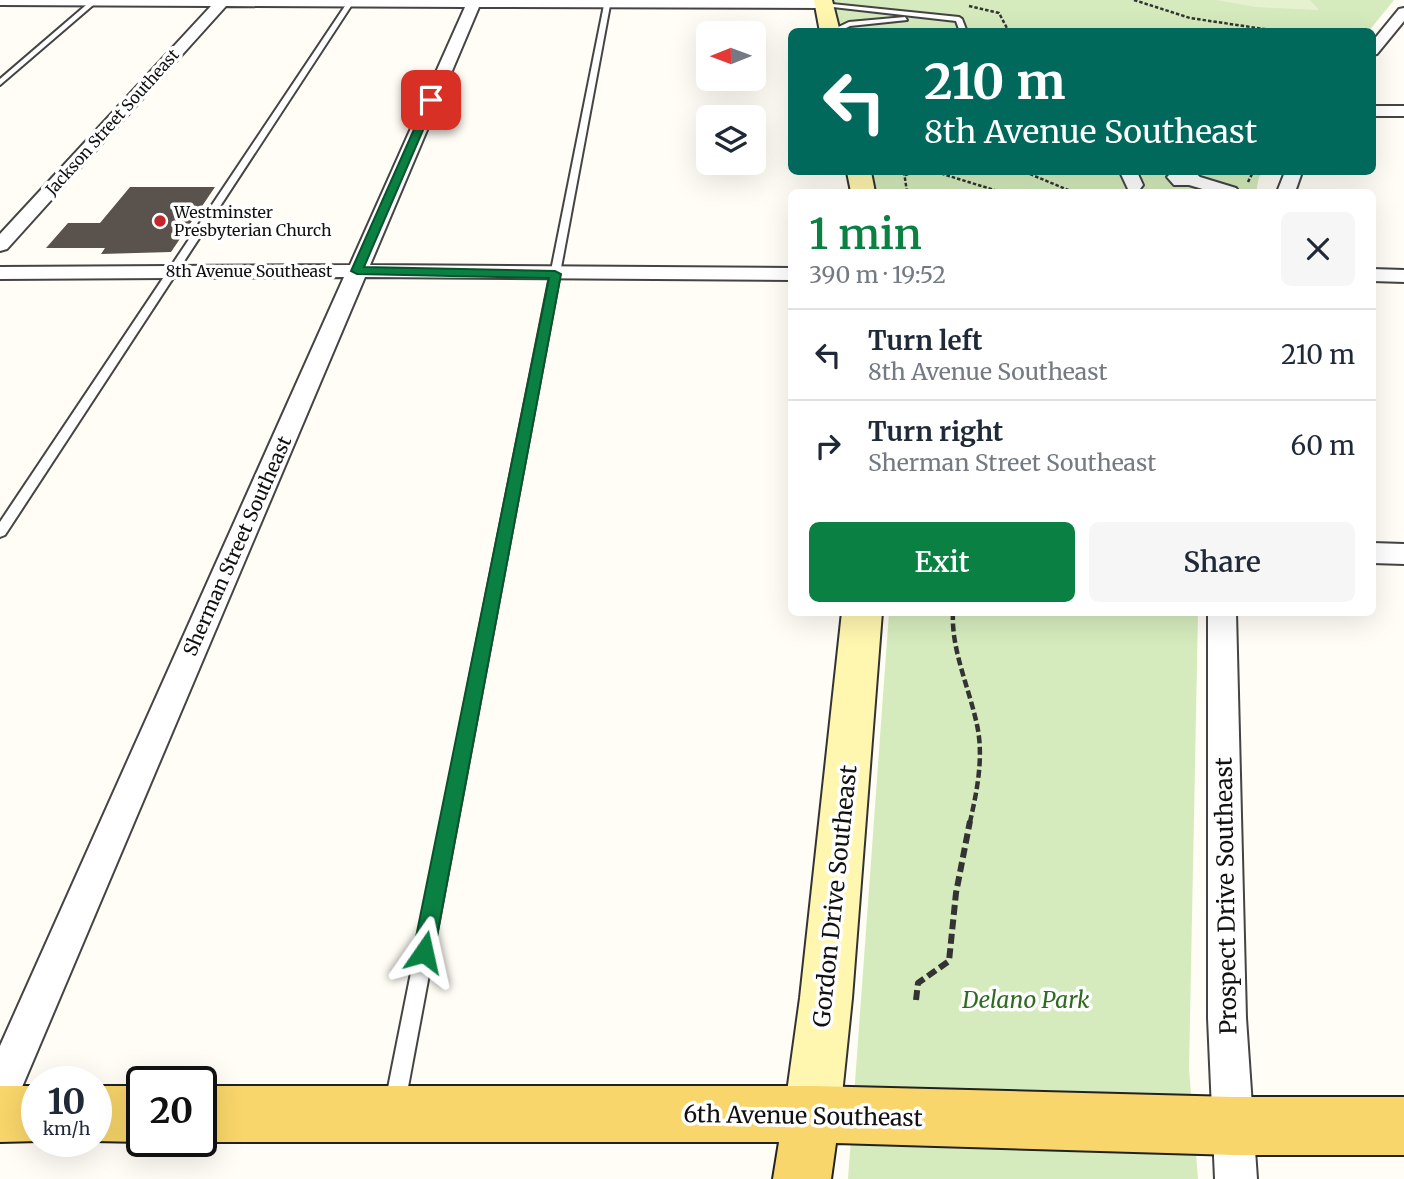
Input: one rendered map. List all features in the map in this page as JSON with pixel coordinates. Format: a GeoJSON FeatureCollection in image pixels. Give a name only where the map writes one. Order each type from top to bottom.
{"type":"FeatureCollection","features":[{"type":"Feature","properties":{"kind":"main road"},"geometry":{"type":"LineString","coordinates":[[0,1114],[21,1114]]}},
{"type":"Feature","properties":{"kind":"main road","name":"6th Avenue Southeast"},"geometry":{"type":"LineString","coordinates":[[217,1114],[812,1114],[1235,1153],[1404,1126]]}},
{"type":"Feature","properties":{"kind":"main road","name":"Gordon Drive Southeast"},"geometry":{"type":"LineString","coordinates":[[802,1179],[812,1114]]}},
{"type":"Feature","properties":{"kind":"street"},"geometry":{"type":"LineString","coordinates":[[0,1],[823,2],[830,28]]}},
{"type":"Feature","properties":{"kind":"street","name":"Jackson Street Southeast"},"geometry":{"type":"LineString","coordinates":[[0,245],[223,1]]}},
{"type":"Feature","properties":{"kind":"street","name":"Sherman Street Southeast"},"geometry":{"type":"LineString","coordinates":[[0,1092],[474,1]]}},
{"type":"Feature","properties":{"kind":"street"},"geometry":{"type":"LineString","coordinates":[[1376,46],[1404,12]]}},
{"type":"Feature","properties":{"kind":"street"},"geometry":{"type":"LineString","coordinates":[[1382,39],[1402,43]]}},
{"type":"Feature","properties":{"kind":"street"},"geometry":{"type":"LineString","coordinates":[[1376,111],[1404,111]]}},
{"type":"Feature","properties":{"kind":"street"},"geometry":{"type":"LineString","coordinates":[[1189,182],[1218,189]]}},
{"type":"Feature","properties":{"kind":"street","name":"8th Avenue Southeast"},"geometry":{"type":"LineString","coordinates":[[0,273],[357,271],[788,274]]}},
{"type":"Feature","properties":{"kind":"street"},"geometry":{"type":"LineString","coordinates":[[1376,275],[1404,276]]}},
{"type":"Feature","properties":{"kind":"street"},"geometry":{"type":"LineString","coordinates":[[1376,553],[1404,554]]}},
{"type":"Feature","properties":{"kind":"street","name":"Gordon Drive Southeast"},"geometry":{"type":"LineString","coordinates":[[812,1114],[826,998],[862,616]]}},
{"type":"Feature","properties":{"kind":"street","name":"Prospect Drive Southeast"},"geometry":{"type":"LineString","coordinates":[[1222,616],[1227,1018],[1235,1153]]}},
{"type":"Feature","properties":{"kind":"lane"},"geometry":{"type":"LineString","coordinates":[[0,83],[95,1]]}},
{"type":"Feature","properties":{"kind":"lane"},"geometry":{"type":"LineString","coordinates":[[0,532],[351,1]]}},
{"type":"Feature","properties":{"kind":"lane"},"geometry":{"type":"LineString","coordinates":[[392,1115],[607,2]]}},
{"type":"Feature","properties":{"kind":"lane"},"geometry":{"type":"LineString","coordinates":[[823,2],[921,17],[959,19],[962,28]]}},
{"type":"Feature","properties":{"kind":"lane"},"geometry":{"type":"LineString","coordinates":[[840,28],[849,24],[885,23],[921,17]]}},
{"type":"Feature","properties":{"kind":"path"},"geometry":{"type":"LineString","coordinates":[[1134,0],[1190,18],[1257,28]]}},
{"type":"Feature","properties":{"kind":"path"},"geometry":{"type":"LineString","coordinates":[[946,175],[991,189]]}},
{"type":"Feature","properties":{"kind":"path"},"geometry":{"type":"LineString","coordinates":[[1032,175],[1066,189]]}},
{"type":"Feature","properties":{"kind":"path"},"geometry":{"type":"LineString","coordinates":[[916,1000],[918,983],[949,961],[960,870],[977,795],[980,764],[978,736],[958,650],[954,616]]}},
{"type":"Feature","properties":{"kind":"green space"},"geometry":{"type":"Polygon","coordinates":[[[832,0],[1394,0],[1371,28],[840,28],[832,0]]]}},
{"type":"Feature","properties":{"kind":"green space"},"geometry":{"type":"Polygon","coordinates":[[[1216,0],[1310,0],[1319,10],[1256,7],[1216,0]]]}},
{"type":"Feature","properties":{"kind":"green space"},"geometry":{"type":"Polygon","coordinates":[[[870,175],[1261,175],[1257,189],[873,189],[870,175]]]}},
{"type":"Feature","properties":{"kind":"green space","name":"Delano Park"},"geometry":{"type":"Polygon","coordinates":[[[889,616],[1198,616],[1189,1069],[1198,1179],[848,1179],[889,616]]]}},
{"type":"Feature","properties":{"kind":"building","name":"Westminster Presbyterian Church"},"geometry":{"type":"Polygon","coordinates":[[[130,187],[215,187],[171,252],[101,254],[105,248],[46,248],[68,223],[100,223],[130,187]]]}},
{"type":"Feature","properties":{"kind":"place","name":"Westminster Presbyterian Church"},"geometry":{"type":"Point","coordinates":[160,221]}},
{"type":"Feature","properties":{"kind":"route"},"geometry":{"type":"LineString","coordinates":[[424,952],[555,274],[357,271],[431,100]]}}]}
